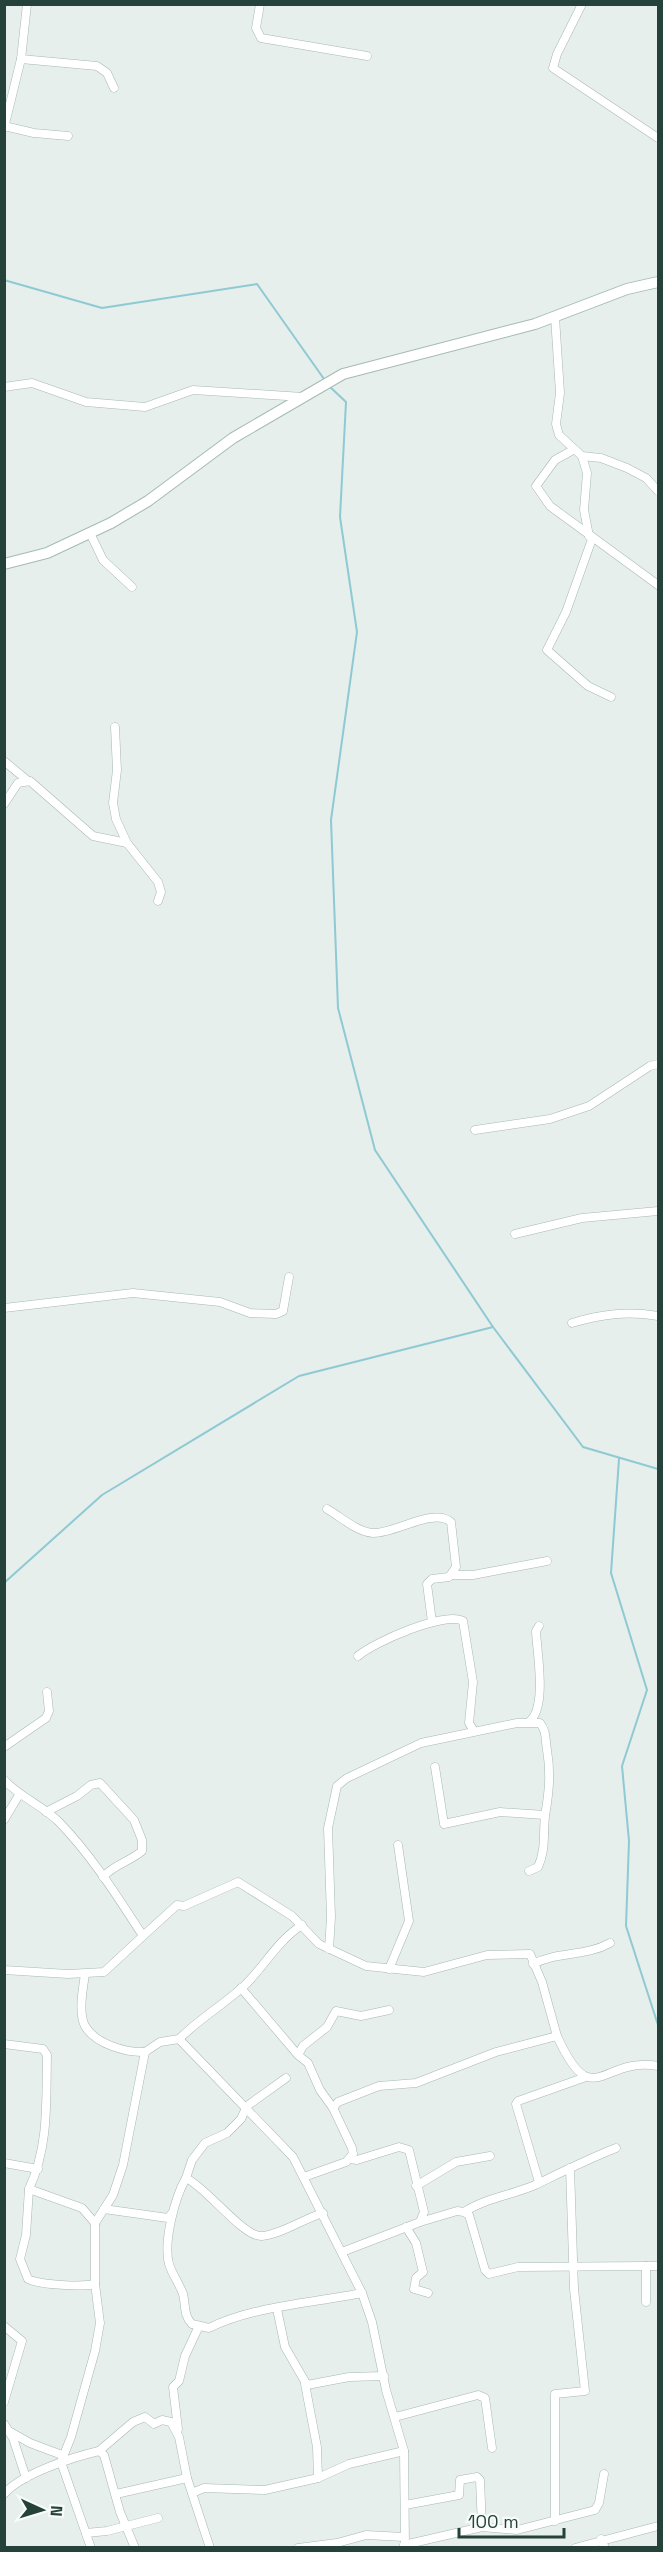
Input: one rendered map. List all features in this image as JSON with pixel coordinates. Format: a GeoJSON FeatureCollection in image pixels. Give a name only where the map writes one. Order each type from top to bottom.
{"type":"FeatureCollection","features":[{"type":"Feature","properties":{"kind":"street"},"geometry":{"type":"LineString","coordinates":[[27,4],[21,59],[5,127],[34,133],[68,136]]}},
{"type":"Feature","properties":{"kind":"street"},"geometry":{"type":"LineString","coordinates":[[260,4],[256,28],[261,38],[367,56]]}},
{"type":"Feature","properties":{"kind":"street"},"geometry":{"type":"LineString","coordinates":[[582,4],[556,54],[554,68],[658,138]]}},
{"type":"Feature","properties":{"kind":"street"},"geometry":{"type":"LineString","coordinates":[[21,59],[97,66],[107,73],[114,88]]}},
{"type":"Feature","properties":{"kind":"street"},"geometry":{"type":"LineString","coordinates":[[4,564],[47,553],[90,533],[148,501],[233,438],[343,374],[482,339],[555,317],[617,292],[658,282]]}},
{"type":"Feature","properties":{"kind":"street"},"geometry":{"type":"LineString","coordinates":[[555,317],[560,393],[556,424],[559,435],[582,456],[601,458],[627,468],[646,478],[658,491]]}},
{"type":"Feature","properties":{"kind":"street"},"geometry":{"type":"LineString","coordinates":[[4,387],[32,383],[86,402],[145,407],[194,390],[303,397]]}},
{"type":"Feature","properties":{"kind":"street"},"geometry":{"type":"LineString","coordinates":[[573,450],[555,460],[536,486],[550,506],[590,538],[658,585]]}},
{"type":"Feature","properties":{"kind":"street"},"geometry":{"type":"LineString","coordinates":[[582,456],[586,473],[584,510],[590,538],[566,612],[547,650],[588,686],[611,697]]}},
{"type":"Feature","properties":{"kind":"street"},"geometry":{"type":"LineString","coordinates":[[90,533],[103,560],[132,586]]}},
{"type":"Feature","properties":{"kind":"street"},"geometry":{"type":"LineString","coordinates":[[115,727],[117,770],[113,803],[116,819],[127,843],[158,882],[161,892],[158,901]]}},
{"type":"Feature","properties":{"kind":"street"},"geometry":{"type":"LineString","coordinates":[[4,761],[93,836],[127,843]]}},
{"type":"Feature","properties":{"kind":"street"},"geometry":{"type":"LineString","coordinates":[[4,804],[18,783],[28,781]]}},
{"type":"Feature","properties":{"kind":"street"},"geometry":{"type":"LineString","coordinates":[[475,1130],[550,1119],[589,1106],[651,1066],[658,1064]]}},
{"type":"Feature","properties":{"kind":"street"},"geometry":{"type":"LineString","coordinates":[[515,1234],[582,1218],[658,1211]]}},
{"type":"Feature","properties":{"kind":"street"},"geometry":{"type":"LineString","coordinates":[[4,1308],[133,1293],[220,1302],[243,1311],[276,1314],[283,1311],[289,1276]]}},
{"type":"Feature","properties":{"kind":"street"},"geometry":{"type":"LineString","coordinates":[[572,1323],[605,1313],[638,1312],[658,1316]]}},
{"type":"Feature","properties":{"kind":"street"},"geometry":{"type":"LineString","coordinates":[[327,1509],[354,1526],[375,1533],[427,1519],[448,1520],[452,1532],[456,1567],[453,1575]]}},
{"type":"Feature","properties":{"kind":"street"},"geometry":{"type":"LineString","coordinates":[[432,1622],[427,1584],[432,1579],[453,1575],[473,1575],[547,1561]]}},
{"type":"Feature","properties":{"kind":"street"},"geometry":{"type":"LineString","coordinates":[[358,1656],[381,1641],[432,1622],[455,1618],[464,1624],[473,1682],[469,1723],[474,1731]]}},
{"type":"Feature","properties":{"kind":"street"},"geometry":{"type":"LineString","coordinates":[[530,1721],[535,1717],[538,1705],[540,1678],[536,1631],[539,1626]]}},
{"type":"Feature","properties":{"kind":"street"},"geometry":{"type":"LineString","coordinates":[[4,1747],[46,1718],[49,1711],[47,1692]]}},
{"type":"Feature","properties":{"kind":"street"},"geometry":{"type":"LineString","coordinates":[[328,1949],[331,1917],[328,1828],[338,1786],[347,1778],[395,1752],[435,1738],[496,1729],[530,1721],[540,1723],[546,1733],[551,1771],[550,1796],[545,1815],[543,1856],[538,1867],[529,1871]]}},
{"type":"Feature","properties":{"kind":"street"},"geometry":{"type":"LineString","coordinates":[[435,1767],[444,1824],[500,1812],[545,1815]]}},
{"type":"Feature","properties":{"kind":"street"},"geometry":{"type":"LineString","coordinates":[[4,1780],[19,1796],[46,1812],[76,1839],[103,1877],[114,1888],[143,1936]]}},
{"type":"Feature","properties":{"kind":"street"},"geometry":{"type":"LineString","coordinates":[[46,1812],[100,1783],[130,1815],[142,1840],[142,1851],[131,1859],[115,1864],[103,1877]]}},
{"type":"Feature","properties":{"kind":"street"},"geometry":{"type":"LineString","coordinates":[[4,1820],[19,1796]]}},
{"type":"Feature","properties":{"kind":"street"},"geometry":{"type":"LineString","coordinates":[[389,1969],[409,1921],[398,1845]]}},
{"type":"Feature","properties":{"kind":"street"},"geometry":{"type":"LineString","coordinates":[[4,1970],[25,1973],[104,1972],[177,1905],[184,1906],[238,1882],[292,1916],[319,1944],[366,1966],[424,1972],[500,1954],[530,1954],[554,2017],[556,2036],[571,2064],[583,2078]]}},
{"type":"Feature","properties":{"kind":"street"},"geometry":{"type":"LineString","coordinates":[[85,1974],[82,2017],[86,2027],[115,2047],[145,2052],[160,2042],[179,2039],[219,2009],[241,1988],[282,1939],[302,1925]]}},
{"type":"Feature","properties":{"kind":"street"},"geometry":{"type":"LineString","coordinates":[[533,1964],[559,1954],[591,1952],[610,1943]]}},
{"type":"Feature","properties":{"kind":"street"},"geometry":{"type":"LineString","coordinates":[[241,1988],[298,2055],[308,2063],[352,2148],[350,2159]]}},
{"type":"Feature","properties":{"kind":"street"},"geometry":{"type":"LineString","coordinates":[[298,2055],[303,2046],[327,2027],[336,2011],[362,2016],[389,2010]]}},
{"type":"Feature","properties":{"kind":"street"},"geometry":{"type":"LineString","coordinates":[[333,2108],[338,2102],[379,2085],[416,2083],[491,2054],[556,2036]]}},
{"type":"Feature","properties":{"kind":"street"},"geometry":{"type":"LineString","coordinates":[[179,2039],[190,2054],[246,2106],[293,2157],[362,2293],[372,2322],[404,2451],[404,2543]]}},
{"type":"Feature","properties":{"kind":"street"},"geometry":{"type":"LineString","coordinates":[[4,2044],[43,2049],[47,2055],[45,2114],[47,2127],[38,2169],[29,2189],[26,2235],[20,2259],[28,2279],[37,2284],[48,2282],[83,2287],[95,2284]]}},
{"type":"Feature","properties":{"kind":"street"},"geometry":{"type":"LineString","coordinates":[[91,2547],[62,2458],[71,2438],[95,2351],[100,2323],[95,2284],[95,2223],[113,2195],[123,2165],[145,2052]]}},
{"type":"Feature","properties":{"kind":"street"},"geometry":{"type":"LineString","coordinates":[[539,2182],[516,2104],[518,2101],[583,2078],[594,2080],[624,2067],[658,2066]]}},
{"type":"Feature","properties":{"kind":"street"},"geometry":{"type":"LineString","coordinates":[[286,2078],[246,2106],[241,2119],[227,2133],[218,2136],[199,2150],[186,2178],[172,2213],[168,2246],[170,2267],[182,2292],[188,2320],[209,2328],[222,2321],[277,2309],[300,2301],[362,2293]]}},
{"type":"Feature","properties":{"kind":"street"},"geometry":{"type":"LineString","coordinates":[[304,2176],[350,2159],[357,2160],[405,2147],[412,2155],[416,2186],[424,2212],[420,2222]]}},
{"type":"Feature","properties":{"kind":"street"},"geometry":{"type":"LineString","coordinates":[[342,2252],[420,2222],[464,2211],[539,2182],[616,2148]]}},
{"type":"Feature","properties":{"kind":"street"},"geometry":{"type":"LineString","coordinates":[[416,2186],[456,2162],[490,2156]]}},
{"type":"Feature","properties":{"kind":"street"},"geometry":{"type":"LineString","coordinates":[[4,2163],[38,2169]]}},
{"type":"Feature","properties":{"kind":"street"},"geometry":{"type":"LineString","coordinates":[[555,2521],[555,2394],[585,2391],[574,2289],[570,2168]]}},
{"type":"Feature","properties":{"kind":"street"},"geometry":{"type":"LineString","coordinates":[[186,2178],[225,2209],[246,2232],[253,2236],[267,2235],[323,2213]]}},
{"type":"Feature","properties":{"kind":"street"},"geometry":{"type":"LineString","coordinates":[[29,2189],[82,2208],[95,2223]]}},
{"type":"Feature","properties":{"kind":"street"},"geometry":{"type":"LineString","coordinates":[[104,2209],[154,2218],[168,2218],[172,2213]]}},
{"type":"Feature","properties":{"kind":"street"},"geometry":{"type":"LineString","coordinates":[[464,2211],[469,2215],[485,2270],[489,2274],[518,2267],[658,2266]]}},
{"type":"Feature","properties":{"kind":"street"},"geometry":{"type":"LineString","coordinates":[[406,2227],[416,2243],[423,2272],[416,2278],[414,2289],[428,2293]]}},
{"type":"Feature","properties":{"kind":"street"},"geometry":{"type":"LineString","coordinates":[[646,2266],[646,2302]]}},
{"type":"Feature","properties":{"kind":"street"},"geometry":{"type":"LineString","coordinates":[[277,2309],[285,2347],[305,2384],[317,2447],[318,2478]]}},
{"type":"Feature","properties":{"kind":"street"},"geometry":{"type":"LineString","coordinates":[[4,2326],[22,2342],[4,2402]]}},
{"type":"Feature","properties":{"kind":"street"},"geometry":{"type":"LineString","coordinates":[[199,2326],[185,2356],[179,2381],[173,2387],[186,2478],[210,2547]]}},
{"type":"Feature","properties":{"kind":"street"},"geometry":{"type":"LineString","coordinates":[[305,2384],[311,2385],[349,2377],[384,2376]]}},
{"type":"Feature","properties":{"kind":"street"},"geometry":{"type":"LineString","coordinates":[[395,2417],[478,2395],[485,2398],[488,2406],[492,2448]]}},
{"type":"Feature","properties":{"kind":"street"},"geometry":{"type":"LineString","coordinates":[[4,2494],[26,2478],[62,2458],[99,2451],[133,2422],[145,2417],[154,2424],[162,2420],[171,2422],[179,2437]]}},
{"type":"Feature","properties":{"kind":"street"},"geometry":{"type":"LineString","coordinates":[[5,2427],[30,2443],[62,2458]]}},
{"type":"Feature","properties":{"kind":"street"},"geometry":{"type":"LineString","coordinates":[[5,2427],[26,2478]]}},
{"type":"Feature","properties":{"kind":"street"},"geometry":{"type":"LineString","coordinates":[[99,2451],[104,2455],[120,2512],[128,2525],[135,2547]]}},
{"type":"Feature","properties":{"kind":"street"},"geometry":{"type":"LineString","coordinates":[[192,2493],[204,2488],[265,2490],[318,2478],[349,2464],[404,2451]]}},
{"type":"Feature","properties":{"kind":"street"},"geometry":{"type":"LineString","coordinates":[[298,2547],[337,2543],[372,2535],[404,2543],[482,2527],[517,2530],[555,2521],[595,2510],[600,2503],[603,2474]]}},
{"type":"Feature","properties":{"kind":"street"},"geometry":{"type":"LineString","coordinates":[[405,2505],[459,2495],[460,2480],[477,2477],[480,2480],[482,2527]]}},
{"type":"Feature","properties":{"kind":"street"},"geometry":{"type":"LineString","coordinates":[[116,2494],[186,2478]]}},
{"type":"Feature","properties":{"kind":"street"},"geometry":{"type":"LineString","coordinates":[[86,2533],[158,2518]]}},
{"type":"Feature","properties":{"kind":"street"},"geometry":{"type":"LineString","coordinates":[[575,2547],[658,2526]]}},
{"type":"Feature","properties":{"kind":"street"},"geometry":{"type":"LineString","coordinates":[[601,2539],[604,2547]]}},
{"type":"Feature","properties":{"kind":"waterway"},"geometry":{"type":"LineString","coordinates":[[4,280],[102,308],[257,284],[324,379]]}},
{"type":"Feature","properties":{"kind":"waterway"},"geometry":{"type":"LineString","coordinates":[[329,386],[346,402],[340,517],[357,632],[331,820],[338,1008],[375,1150],[493,1327],[583,1447],[658,1469]]}},
{"type":"Feature","properties":{"kind":"waterway"},"geometry":{"type":"LineString","coordinates":[[4,1583],[102,1495],[299,1376],[493,1327]]}},
{"type":"Feature","properties":{"kind":"waterway"},"geometry":{"type":"LineString","coordinates":[[619,1459],[611,1573],[647,1690],[622,1766],[629,1841],[626,1926],[658,2025]]}}]}
